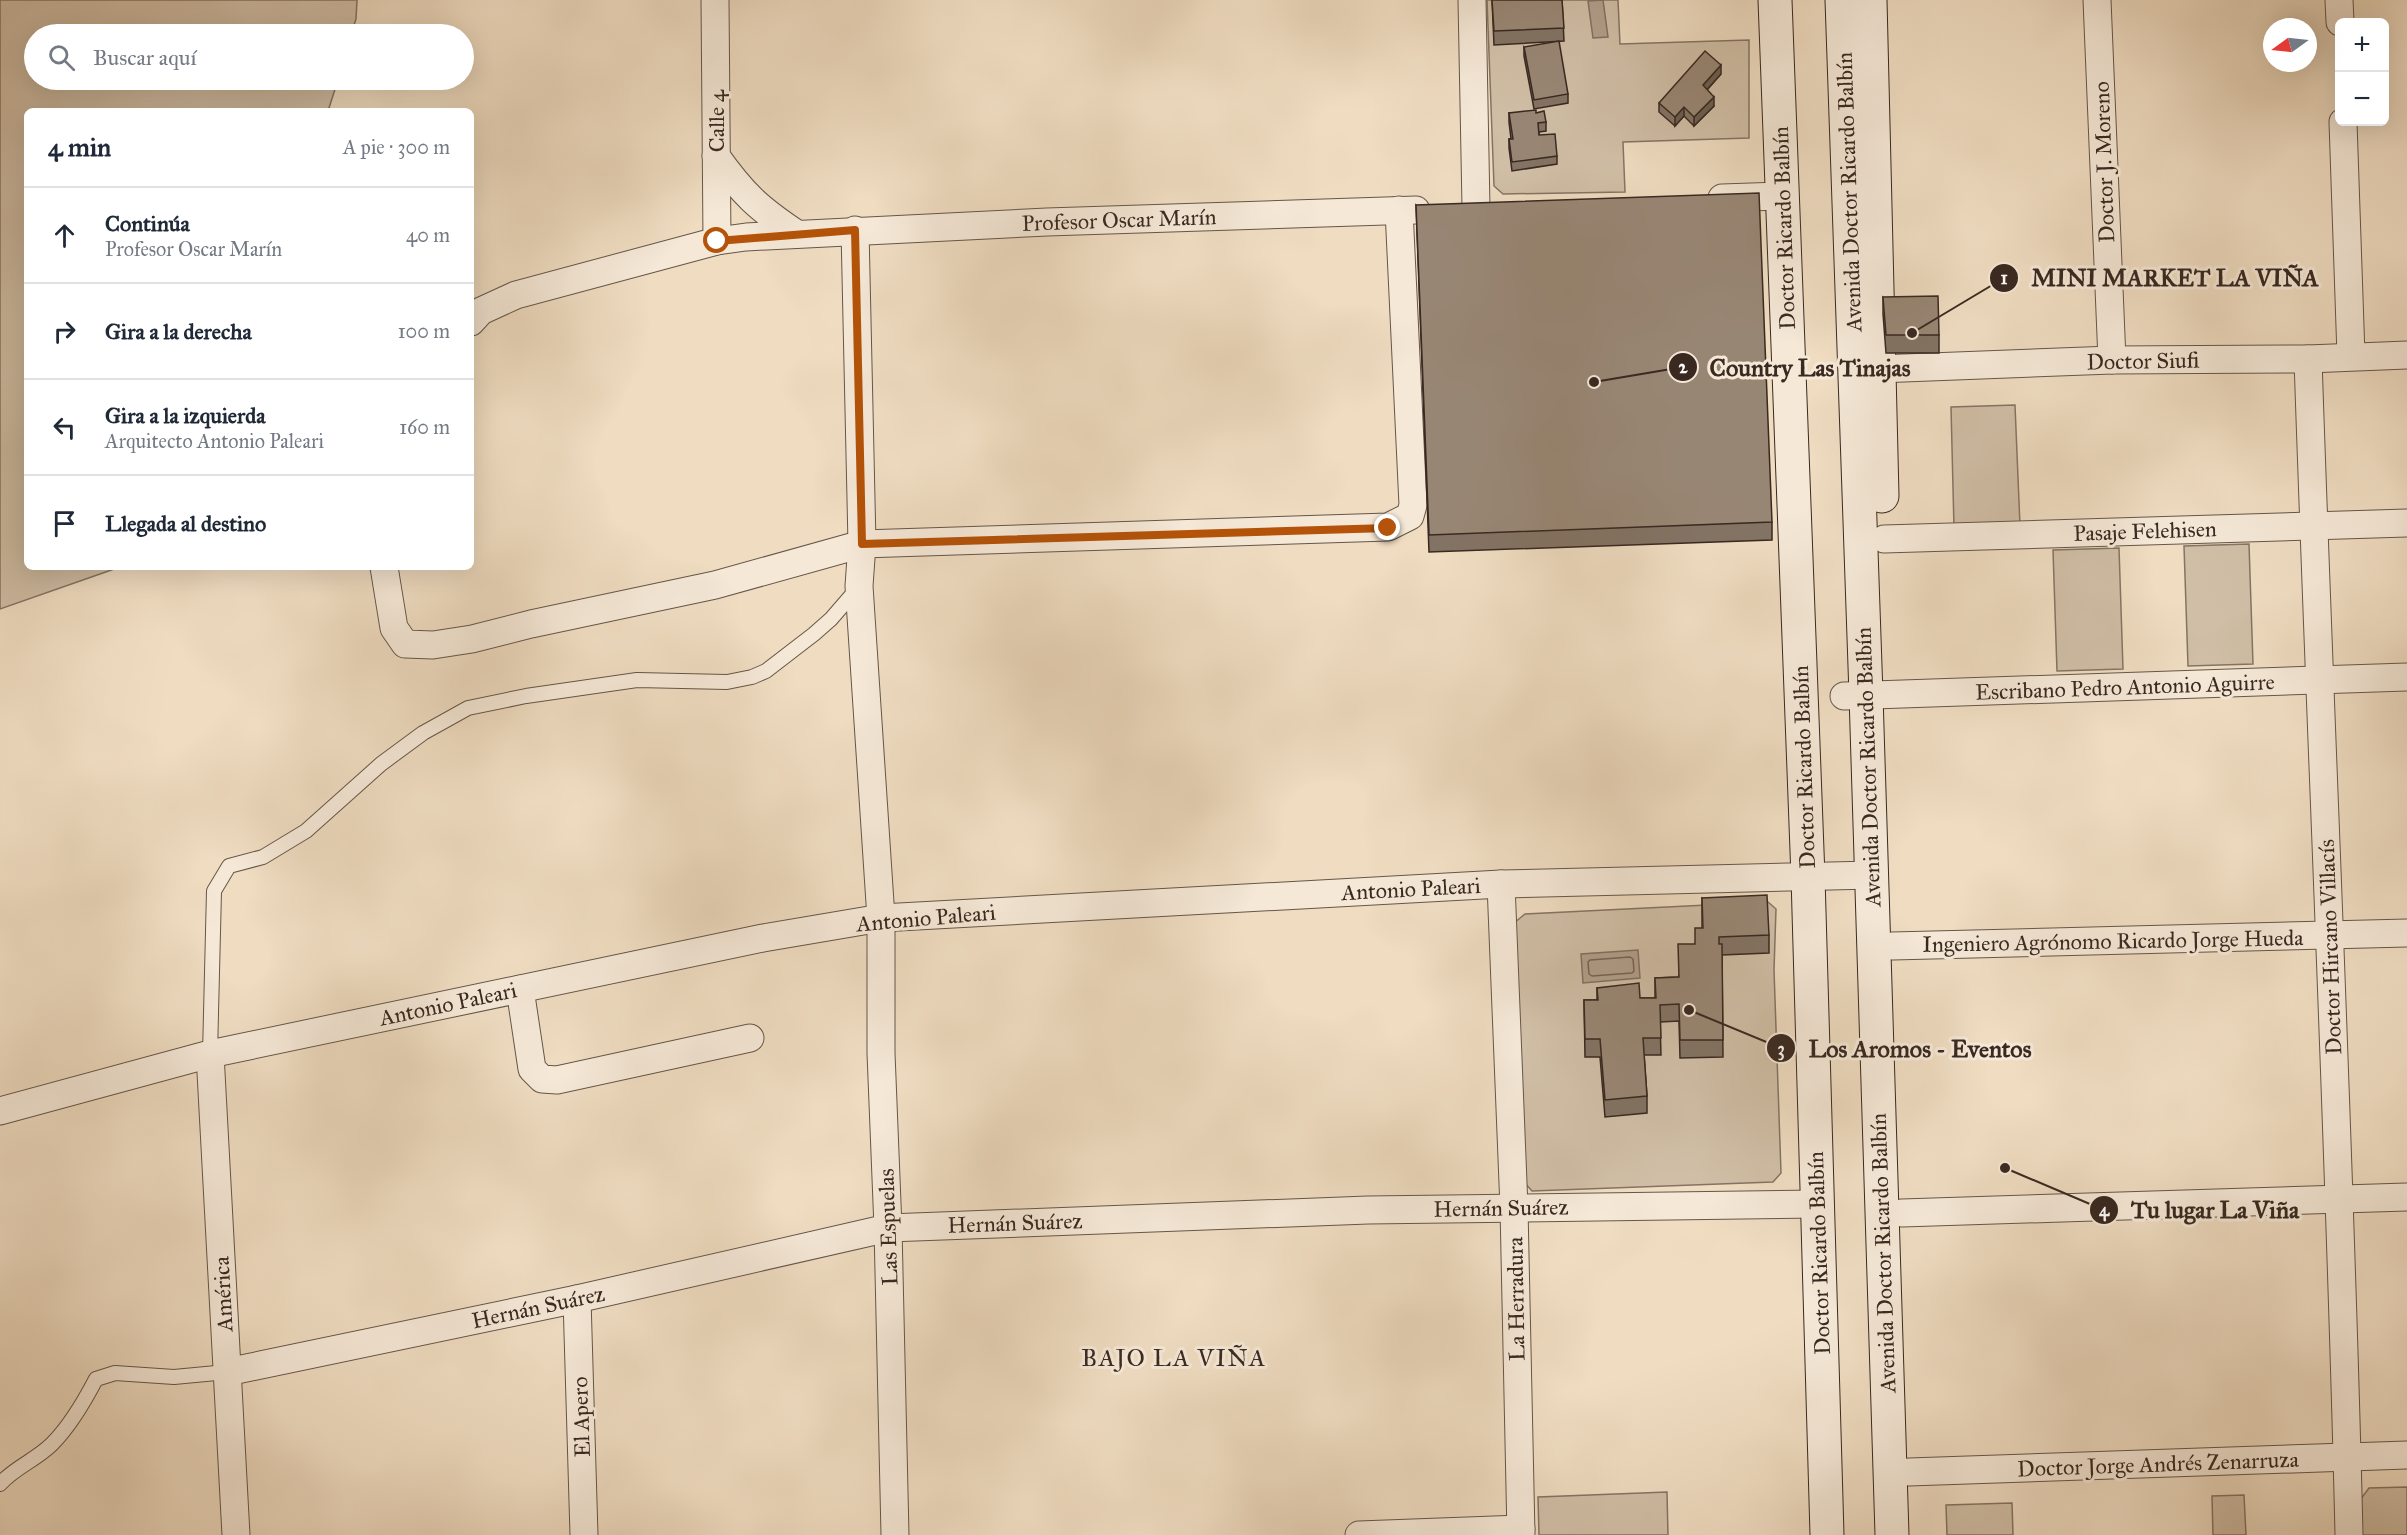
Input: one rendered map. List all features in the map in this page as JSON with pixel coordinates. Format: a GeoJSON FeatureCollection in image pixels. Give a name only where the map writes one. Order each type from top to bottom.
{"type":"FeatureCollection","features":[{"type":"Feature","properties":{"kind":"street","name":"Calle 4"},"geometry":{"type":"LineString","coordinates":[[715,0],[717,241]]}},
{"type":"Feature","properties":{"kind":"street","name":"Profesor Oscar Marín"},"geometry":{"type":"LineString","coordinates":[[474,319],[481,311],[516,295],[717,241],[855,230],[1468,208],[1472,0]]}},
{"type":"Feature","properties":{"kind":"street","name":"Doctor Ricardo Balbín"},"geometry":{"type":"LineString","coordinates":[[1775,0],[1783,196],[1775,373],[1808,877],[1827,1535]]}},
{"type":"Feature","properties":{"kind":"street","name":"Avenida Doctor Ricardo Balbín"},"geometry":{"type":"LineString","coordinates":[[1822,0],[1865,694]]}},
{"type":"Feature","properties":{"kind":"street","name":"Avenida Doctor Ricardo Balbín"},"geometry":{"type":"LineString","coordinates":[[1842,0],[1865,694],[1861,875],[1870,1535]]}},
{"type":"Feature","properties":{"kind":"street"},"geometry":{"type":"LineString","coordinates":[[1870,0],[1884,539],[1865,694],[1892,946],[1912,1535]]}},
{"type":"Feature","properties":{"kind":"street","name":"Doctor J. Moreno"},"geometry":{"type":"LineString","coordinates":[[2097,0],[2112,360]]}},
{"type":"Feature","properties":{"kind":"street"},"geometry":{"type":"LineString","coordinates":[[2339,0],[2340,18]]}},
{"type":"Feature","properties":{"kind":"street"},"geometry":{"type":"LineString","coordinates":[[2343,126],[2351,356]]}},
{"type":"Feature","properties":{"kind":"street"},"geometry":{"type":"LineString","coordinates":[[716,156],[739,189],[763,212],[797,234]]}},
{"type":"Feature","properties":{"kind":"street"},"geometry":{"type":"LineString","coordinates":[[1756,236],[1743,216],[1704,209],[1783,196]]}},
{"type":"Feature","properties":{"kind":"street"},"geometry":{"type":"LineString","coordinates":[[384,570],[394,628],[405,644],[434,645],[472,639],[531,624],[715,585],[862,544],[1388,528],[1410,516],[1414,486],[1399,210]]}},
{"type":"Feature","properties":{"kind":"street","name":"Las Espuelas"},"geometry":{"type":"LineString","coordinates":[[855,230],[862,544],[860,586],[881,918],[881,1053],[888,1228],[895,1535]]}},
{"type":"Feature","properties":{"kind":"street","name":"Doctor Siufi"},"geometry":{"type":"LineString","coordinates":[[1878,369],[2112,360],[2308,359],[2407,355]]}},
{"type":"Feature","properties":{"kind":"street","name":"Doctor Hircano Villacís"},"geometry":{"type":"LineString","coordinates":[[2308,359],[2318,681],[2331,936],[2349,1535]]}},
{"type":"Feature","properties":{"kind":"street","name":"Pasaje Felehisen"},"geometry":{"type":"LineString","coordinates":[[1884,539],[2407,523]]}},
{"type":"Feature","properties":{"kind":"street","name":"Escribano Pedro Antonio Aguirre"},"geometry":{"type":"LineString","coordinates":[[1865,694],[2407,677]]}},
{"type":"Feature","properties":{"kind":"street","name":"Avenida Doctor Ricardo Balbín"},"geometry":{"type":"LineString","coordinates":[[1861,875],[1892,1535]]}},
{"type":"Feature","properties":{"kind":"street","name":"Antonio Paleari"},"geometry":{"type":"LineString","coordinates":[[0,1111],[210,1054],[763,938],[881,918],[1502,884],[1861,875]]}},
{"type":"Feature","properties":{"kind":"street","name":"La Herradura"},"geometry":{"type":"LineString","coordinates":[[1502,884],[1514,1208],[1521,1532]]}},
{"type":"Feature","properties":{"kind":"street","name":"Ingeniero Agrónomo Ricardo Jorge Hueda"},"geometry":{"type":"LineString","coordinates":[[1892,946],[2407,933]]}},
{"type":"Feature","properties":{"kind":"street"},"geometry":{"type":"LineString","coordinates":[[520,989],[532,1069],[542,1078],[557,1080],[750,1038]]}},
{"type":"Feature","properties":{"kind":"street","name":"América"},"geometry":{"type":"LineString","coordinates":[[210,1054],[236,1535]]}},
{"type":"Feature","properties":{"kind":"street"},"geometry":{"type":"LineString","coordinates":[[1902,1213],[2407,1197]]}},
{"type":"Feature","properties":{"kind":"street","name":"Hernán Suárez"},"geometry":{"type":"LineString","coordinates":[[227,1372],[577,1299],[888,1228],[1368,1210],[1818,1204]]}},
{"type":"Feature","properties":{"kind":"street","name":"El Apero"},"geometry":{"type":"LineString","coordinates":[[577,1299],[584,1535]]}},
{"type":"Feature","properties":{"kind":"street","name":"Doctor Jorge Andrés Zenarruza"},"geometry":{"type":"LineString","coordinates":[[1909,1472],[2407,1455]]}},
{"type":"Feature","properties":{"kind":"street"},"geometry":{"type":"LineString","coordinates":[[1359,1535],[1521,1532]]}},
{"type":"Feature","properties":{"kind":"lane"},"geometry":{"type":"LineString","coordinates":[[210,1054],[214,891],[230,866],[263,857],[306,831],[381,764],[423,733],[468,708],[526,696],[637,680],[727,682],[752,677],[765,670],[831,620],[860,586]]}},
{"type":"Feature","properties":{"kind":"lane"},"geometry":{"type":"LineString","coordinates":[[0,1484],[8,1475],[51,1445],[80,1408],[96,1379],[115,1373],[174,1377],[227,1372]]}},
{"type":"Feature","properties":{"kind":"shaded area"},"geometry":{"type":"Polygon","coordinates":[[[0,0],[357,0],[354,24],[24,24],[24,90],[335,90],[329,108],[24,108],[24,570],[111,570],[0,609],[0,0]]]}},
{"type":"Feature","properties":{"kind":"shaded area"},"geometry":{"type":"Polygon","coordinates":[[[1487,0],[1618,0],[1620,44],[1749,40],[1749,138],[1623,142],[1625,192],[1503,194],[1494,186],[1487,0]]]}},
{"type":"Feature","properties":{"kind":"shaded area"},"geometry":{"type":"Polygon","coordinates":[[[2015,405],[2020,526],[1954,528],[1951,407],[2015,405]]]}},
{"type":"Feature","properties":{"kind":"shaded area"},"geometry":{"type":"Polygon","coordinates":[[[2249,544],[2253,664],[2188,666],[2184,546],[2249,544]]]}},
{"type":"Feature","properties":{"kind":"shaded area"},"geometry":{"type":"Polygon","coordinates":[[[2119,548],[2123,669],[2057,671],[2053,550],[2119,548]]]}},
{"type":"Feature","properties":{"kind":"shaded area"},"geometry":{"type":"Polygon","coordinates":[[[1768,902],[1776,909],[1774,970],[1781,1173],[1773,1182],[1532,1191],[1522,1180],[1514,923],[1525,914],[1768,902]]]}},
{"type":"Feature","properties":{"kind":"shaded area"},"geometry":{"type":"Polygon","coordinates":[[[2407,1487],[2407,1535],[2361,1535],[2360,1500],[2369,1488],[2407,1487]]]}},
{"type":"Feature","properties":{"kind":"shaded area"},"geometry":{"type":"Polygon","coordinates":[[[1667,1492],[1668,1535],[1539,1535],[1538,1497],[1667,1492]]]}},
{"type":"Feature","properties":{"kind":"shaded area"},"geometry":{"type":"Polygon","coordinates":[[[2244,1495],[2246,1535],[2213,1535],[2212,1496],[2244,1495]]]}},
{"type":"Feature","properties":{"kind":"shaded area"},"geometry":{"type":"Polygon","coordinates":[[[2012,1503],[2013,1535],[1947,1535],[1946,1505],[2012,1503]]]}},
{"type":"Feature","properties":{"kind":"water"},"geometry":{"type":"Polygon","coordinates":[[[1603,0],[1608,37],[1593,38],[1588,1],[1603,0]]]}},
{"type":"Feature","properties":{"kind":"water"},"geometry":{"type":"Polygon","coordinates":[[[1638,950],[1640,978],[1583,983],[1581,954],[1638,950]]]}},
{"type":"Feature","properties":{"kind":"building"},"geometry":{"type":"Polygon","coordinates":[[[1492,0],[1562,0],[1564,28],[1494,31],[1492,0]]]}},
{"type":"Feature","properties":{"kind":"building"},"geometry":{"type":"Polygon","coordinates":[[[1559,41],[1568,94],[1534,100],[1524,47],[1559,41]]]}},
{"type":"Feature","properties":{"kind":"building"},"geometry":{"type":"Polygon","coordinates":[[[1705,51],[1721,65],[1703,85],[1714,97],[1694,117],[1684,107],[1675,117],[1659,103],[1705,51]]]}},
{"type":"Feature","properties":{"kind":"building"},"geometry":{"type":"Polygon","coordinates":[[[1536,110],[1536,113],[1544,111],[1546,122],[1538,123],[1539,135],[1555,134],[1557,156],[1512,162],[1509,139],[1513,139],[1509,113],[1536,110]]]}},
{"type":"Feature","properties":{"kind":"building"},"geometry":{"type":"Polygon","coordinates":[[[1759,193],[1772,522],[1429,535],[1416,205],[1759,193]]]}},
{"type":"Feature","properties":{"kind":"building"},"geometry":{"type":"Polygon","coordinates":[[[1938,296],[1939,335],[1886,335],[1883,297],[1938,296]]]}},
{"type":"Feature","properties":{"kind":"building"},"geometry":{"type":"Polygon","coordinates":[[[1767,895],[1769,935],[1719,937],[1719,944],[1722,944],[1723,1040],[1680,1040],[1679,1004],[1660,1005],[1661,1038],[1643,1038],[1647,1096],[1605,1100],[1600,1039],[1585,1039],[1584,1000],[1598,1000],[1597,988],[1639,983],[1640,998],[1656,998],[1655,978],[1679,977],[1678,944],[1695,944],[1695,928],[1703,928],[1702,898],[1767,895]]]}},
{"type":"Feature","properties":{"kind":"place","name":"MINI MARKET LA VIÑA"},"geometry":{"type":"Point","coordinates":[1912,333]}},
{"type":"Feature","properties":{"kind":"place","name":"Country Las Tinajas"},"geometry":{"type":"Point","coordinates":[1594,382]}},
{"type":"Feature","properties":{"kind":"place","name":"Los Aromos - Eventos"},"geometry":{"type":"Point","coordinates":[1689,1010]}},
{"type":"Feature","properties":{"kind":"place","name":"Tu lugar La Viña"},"geometry":{"type":"Point","coordinates":[2005,1168]}},
{"type":"Feature","properties":{"kind":"district","name":"BAJO LA VIÑA"},"geometry":{"type":"Point","coordinates":[1174,1358]}},
{"type":"Feature","properties":{"kind":"route"},"geometry":{"type":"LineString","coordinates":[[717,241],[855,230],[862,544],[1388,528]]}}]}
